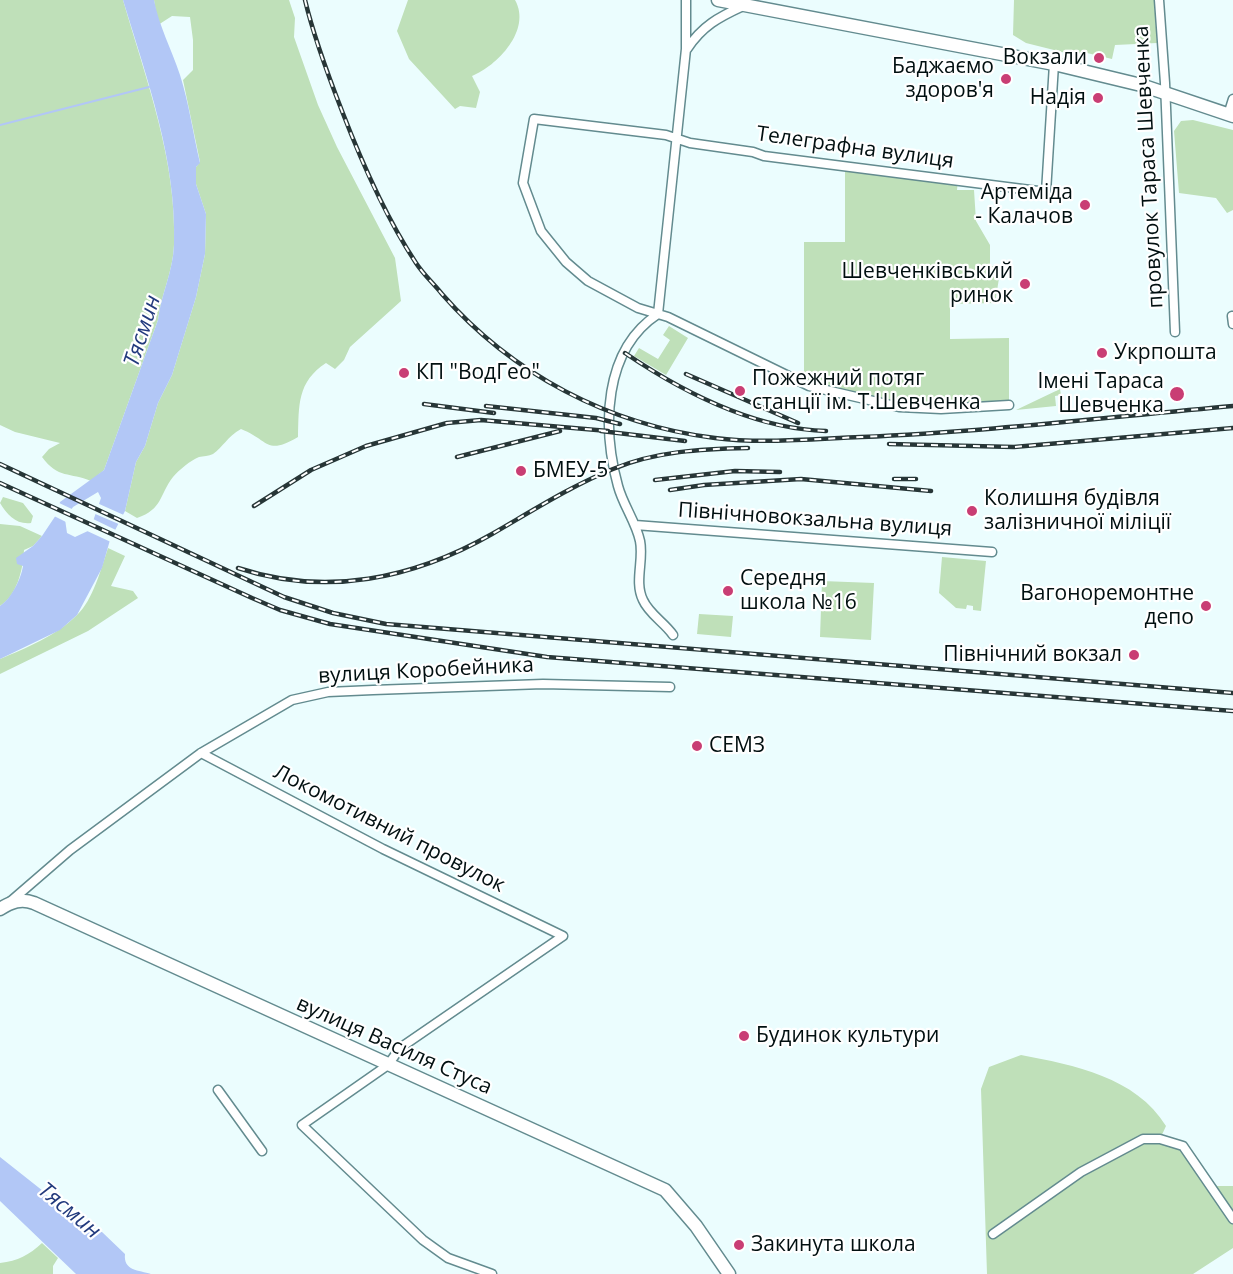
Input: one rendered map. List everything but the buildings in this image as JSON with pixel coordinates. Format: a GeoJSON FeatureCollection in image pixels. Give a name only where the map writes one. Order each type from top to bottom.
{"type":"FeatureCollection","features":[{"type":"Feature","properties":{"kind":"street"},"geometry":{"type":"LineString","coordinates":[[673,635],[642,599],[639,582],[641,542],[617,485],[608,426],[612,379],[645,323],[658,314],[678,139],[686,49],[686,0]]}},
{"type":"Feature","properties":{"kind":"street"},"geometry":{"type":"LineString","coordinates":[[718,0],[1054,64],[1165,92],[1231,116],[1233,99]]}},
{"type":"Feature","properties":{"kind":"street","name":"провулок Тараса Шевченка"},"geometry":{"type":"LineString","coordinates":[[1159,0],[1175,332]]}},
{"type":"Feature","properties":{"kind":"street"},"geometry":{"type":"LineString","coordinates":[[686,49],[699,30],[715,19],[743,6]]}},
{"type":"Feature","properties":{"kind":"street","name":"Телеграфна вулиця"},"geometry":{"type":"LineString","coordinates":[[658,314],[638,308],[588,281],[566,262],[541,231],[523,183],[534,118],[666,135],[764,156],[1046,192],[1054,64]]}},
{"type":"Feature","properties":{"kind":"street"},"geometry":{"type":"LineString","coordinates":[[658,314],[809,386],[869,402],[900,407],[941,409],[1009,405]]}},
{"type":"Feature","properties":{"kind":"street"},"geometry":{"type":"LineString","coordinates":[[1232,316],[1233,324]]}},
{"type":"Feature","properties":{"kind":"street","name":"Північновокзальна вулиця"},"geometry":{"type":"LineString","coordinates":[[635,525],[992,552]]}},
{"type":"Feature","properties":{"kind":"street","name":"вулиця Коробейника"},"geometry":{"type":"LineString","coordinates":[[5,906],[69,850],[201,753],[292,700],[328,692],[543,684],[670,687]]}},
{"type":"Feature","properties":{"kind":"street","name":"Локомотивний провулок"},"geometry":{"type":"LineString","coordinates":[[201,753],[383,849],[563,936],[400,1048],[388,1065]]}},
{"type":"Feature","properties":{"kind":"street","name":"вулиця Василя Стуса"},"geometry":{"type":"LineString","coordinates":[[5,906],[21,901],[34,903],[665,1190],[696,1226],[729,1274]]}},
{"type":"Feature","properties":{"kind":"street"},"geometry":{"type":"LineString","coordinates":[[388,1065],[302,1125],[423,1240],[448,1258],[492,1274]]}},
{"type":"Feature","properties":{"kind":"street"},"geometry":{"type":"LineString","coordinates":[[218,1090],[262,1151]]}},
{"type":"Feature","properties":{"kind":"street"},"geometry":{"type":"LineString","coordinates":[[993,1234],[1081,1172],[1143,1139],[1160,1139],[1183,1146],[1233,1219]]}},
{"type":"Feature","properties":{"kind":"green space"},"geometry":{"type":"Polygon","coordinates":[[[0,0],[123,0],[150,90],[171,182],[174,245],[172,264],[158,320],[104,470],[91,481],[59,472],[42,457],[49,449],[60,443],[15,432],[0,425],[0,0]]]}},
{"type":"Feature","properties":{"kind":"green space"},"geometry":{"type":"Polygon","coordinates":[[[154,0],[289,0],[295,18],[294,37],[318,105],[337,147],[395,258],[401,301],[350,347],[344,360],[335,369],[326,363],[310,378],[302,395],[298,437],[288,443],[273,446],[241,429],[213,454],[196,458],[182,468],[168,484],[156,506],[137,518],[125,511],[136,462],[145,446],[158,403],[172,375],[196,297],[205,254],[206,214],[196,184],[196,167],[200,162],[183,80],[193,70],[190,17],[172,16],[158,25],[154,0]]]}},
{"type":"Feature","properties":{"kind":"green space"},"geometry":{"type":"Polygon","coordinates":[[[408,0],[515,0],[519,11],[519,23],[509,46],[492,64],[472,76],[480,92],[476,108],[460,106],[455,109],[409,59],[397,31],[408,0]]]}},
{"type":"Feature","properties":{"kind":"green space"},"geometry":{"type":"Polygon","coordinates":[[[1014,0],[1154,0],[1157,43],[1115,45],[1112,59],[1087,53],[1086,58],[1026,43],[1013,35],[1014,0]]]}},
{"type":"Feature","properties":{"kind":"green space"},"geometry":{"type":"Polygon","coordinates":[[[1193,120],[1233,130],[1233,210],[1227,213],[1216,198],[1179,193],[1174,131],[1181,121],[1193,120]]]}},
{"type":"Feature","properties":{"kind":"green space"},"geometry":{"type":"Polygon","coordinates":[[[845,165],[958,180],[957,190],[974,190],[976,221],[990,245],[990,266],[1001,266],[995,303],[950,304],[950,339],[1009,338],[1009,405],[899,407],[804,384],[804,242],[845,242],[845,165]]]}},
{"type":"Feature","properties":{"kind":"green space"},"geometry":{"type":"Polygon","coordinates":[[[669,326],[688,338],[666,375],[634,356],[639,348],[658,359],[670,340],[663,335],[669,326]]]}},
{"type":"Feature","properties":{"kind":"green space"},"geometry":{"type":"Polygon","coordinates":[[[1060,389],[1061,395],[1055,396],[1056,406],[1016,410],[1060,389]]]}},
{"type":"Feature","properties":{"kind":"green space"},"geometry":{"type":"Polygon","coordinates":[[[3,497],[23,503],[33,516],[31,523],[17,521],[9,515],[0,503],[3,497]]]}},
{"type":"Feature","properties":{"kind":"green space"},"geometry":{"type":"Polygon","coordinates":[[[0,524],[20,526],[42,536],[33,546],[24,550],[15,589],[0,606],[0,524]]]}},
{"type":"Feature","properties":{"kind":"green space"},"geometry":{"type":"Polygon","coordinates":[[[108,548],[125,556],[111,586],[133,591],[138,598],[88,631],[0,674],[0,659],[50,635],[83,609],[96,584],[108,548]]]}},
{"type":"Feature","properties":{"kind":"green space"},"geometry":{"type":"Polygon","coordinates":[[[942,557],[986,561],[981,611],[973,610],[973,606],[967,605],[966,609],[956,608],[939,593],[942,557]]]}},
{"type":"Feature","properties":{"kind":"green space"},"geometry":{"type":"Polygon","coordinates":[[[822,581],[874,583],[871,640],[820,637],[822,581]]]}},
{"type":"Feature","properties":{"kind":"green space"},"geometry":{"type":"Polygon","coordinates":[[[699,614],[733,616],[731,637],[697,634],[699,614]]]}},
{"type":"Feature","properties":{"kind":"green space"},"geometry":{"type":"Polygon","coordinates":[[[1021,1055],[1062,1063],[1102,1076],[1138,1096],[1153,1109],[1166,1126],[1160,1139],[1183,1146],[1210,1186],[1233,1186],[1233,1248],[1193,1274],[987,1274],[981,1089],[989,1067],[1021,1055]]]}},
{"type":"Feature","properties":{"kind":"green space"},"geometry":{"type":"Polygon","coordinates":[[[42,1243],[58,1258],[53,1266],[53,1274],[0,1274],[0,1263],[23,1257],[42,1243]]]}},
{"type":"Feature","properties":{"kind":"water"},"geometry":{"type":"Polygon","coordinates":[[[123,0],[154,0],[177,65],[200,163],[196,167],[196,184],[206,214],[205,254],[196,297],[172,375],[158,403],[145,446],[136,462],[125,511],[110,540],[102,568],[77,615],[60,630],[0,659],[0,606],[12,594],[20,577],[23,566],[17,564],[16,558],[33,546],[42,536],[56,515],[60,502],[104,470],[158,320],[172,264],[174,214],[166,151],[123,0]],[[98,492],[73,507],[65,519],[67,533],[75,537],[90,530],[101,498],[98,492]]]}},
{"type":"Feature","properties":{"kind":"water"},"geometry":{"type":"Polygon","coordinates":[[[0,1157],[43,1191],[66,1216],[102,1232],[125,1254],[129,1267],[151,1274],[76,1274],[0,1201],[0,1157]]]}},
{"type":"Feature","properties":{"kind":"pier"},"geometry":{"type":"Polygon","coordinates":[[[57,502],[74,510],[68,523],[52,515],[57,502]]]}},
{"type":"Feature","properties":{"kind":"pier"},"geometry":{"type":"Polygon","coordinates":[[[97,503],[126,516],[121,525],[93,513],[97,503]]]}},
{"type":"Feature","properties":{"kind":"pier"},"geometry":{"type":"Polygon","coordinates":[[[91,518],[118,531],[113,543],[85,530],[91,518]]]}},
{"type":"Feature","properties":{"kind":"waterway"},"geometry":{"type":"LineString","coordinates":[[0,125],[149,87]]}},
{"type":"Feature","properties":{"kind":"railway"},"geometry":{"type":"LineString","coordinates":[[305,0],[322,56],[358,150],[384,208],[419,267],[469,323],[499,348],[531,371],[600,408],[676,431],[733,440],[769,441],[954,432],[1233,406]]}},
{"type":"Feature","properties":{"kind":"railway"},"geometry":{"type":"LineString","coordinates":[[625,353],[671,382],[746,416],[799,429],[826,431]]}},
{"type":"Feature","properties":{"kind":"railway"},"geometry":{"type":"LineString","coordinates":[[686,374],[798,423]]}},
{"type":"Feature","properties":{"kind":"railway"},"geometry":{"type":"LineString","coordinates":[[424,404],[494,413]]}},
{"type":"Feature","properties":{"kind":"railway"},"geometry":{"type":"LineString","coordinates":[[486,406],[596,418],[620,424]]}},
{"type":"Feature","properties":{"kind":"railway"},"geometry":{"type":"LineString","coordinates":[[254,506],[311,470],[366,446],[447,423],[481,420],[608,431]]}},
{"type":"Feature","properties":{"kind":"railway"},"geometry":{"type":"LineString","coordinates":[[889,444],[1014,447],[1233,428]]}},
{"type":"Feature","properties":{"kind":"railway"},"geometry":{"type":"LineString","coordinates":[[457,457],[560,431]]}},
{"type":"Feature","properties":{"kind":"railway"},"geometry":{"type":"LineString","coordinates":[[601,431],[685,441]]}},
{"type":"Feature","properties":{"kind":"railway"},"geometry":{"type":"LineString","coordinates":[[238,568],[271,577],[336,582],[368,579],[400,572],[462,550],[582,483],[629,463],[679,452],[748,448]]}},
{"type":"Feature","properties":{"kind":"railway"},"geometry":{"type":"LineString","coordinates":[[0,464],[284,597],[333,613],[386,624],[1233,693]]}},
{"type":"Feature","properties":{"kind":"railway"},"geometry":{"type":"LineString","coordinates":[[655,480],[735,471],[780,472]]}},
{"type":"Feature","properties":{"kind":"railway"},"geometry":{"type":"LineString","coordinates":[[670,490],[704,485],[801,479],[931,491]]}},
{"type":"Feature","properties":{"kind":"railway"},"geometry":{"type":"LineString","coordinates":[[894,479],[916,479]]}},
{"type":"Feature","properties":{"kind":"railway"},"geometry":{"type":"LineString","coordinates":[[0,483],[280,610],[330,624],[547,657],[1233,711]]}},
{"type":"Feature","properties":{"kind":"place","name":"Вокзали"},"geometry":{"type":"Point","coordinates":[1099,58]}},
{"type":"Feature","properties":{"kind":"place","name":"Баджаємо здоров'я"},"geometry":{"type":"Point","coordinates":[1006,79]}},
{"type":"Feature","properties":{"kind":"place","name":"Надія"},"geometry":{"type":"Point","coordinates":[1098,98]}},
{"type":"Feature","properties":{"kind":"place","name":"Артеміда - Калачов"},"geometry":{"type":"Point","coordinates":[1085,205]}},
{"type":"Feature","properties":{"kind":"place","name":"Шевченківський ринок"},"geometry":{"type":"Point","coordinates":[1025,284]}},
{"type":"Feature","properties":{"kind":"place","name":"Укрпошта"},"geometry":{"type":"Point","coordinates":[1102,353]}},
{"type":"Feature","properties":{"kind":"place","name":"КП \"ВодГео\""},"geometry":{"type":"Point","coordinates":[404,373]}},
{"type":"Feature","properties":{"kind":"place","name":"Пожежний потяг станції ім. Т.Шевченка"},"geometry":{"type":"Point","coordinates":[740,391]}},
{"type":"Feature","properties":{"kind":"place","name":"Імені Тараса Шевченка"},"geometry":{"type":"Point","coordinates":[1177,394]}},
{"type":"Feature","properties":{"kind":"place","name":"БМЕУ-5"},"geometry":{"type":"Point","coordinates":[521,471]}},
{"type":"Feature","properties":{"kind":"place","name":"Колишня будівля залізничної міліції"},"geometry":{"type":"Point","coordinates":[972,511]}},
{"type":"Feature","properties":{"kind":"place","name":"Середня школа №16"},"geometry":{"type":"Point","coordinates":[728,591]}},
{"type":"Feature","properties":{"kind":"place","name":"Вагоноремонтне депо"},"geometry":{"type":"Point","coordinates":[1206,606]}},
{"type":"Feature","properties":{"kind":"place","name":"Північний вокзал"},"geometry":{"type":"Point","coordinates":[1134,655]}},
{"type":"Feature","properties":{"kind":"place","name":"СЕМЗ"},"geometry":{"type":"Point","coordinates":[697,746]}},
{"type":"Feature","properties":{"kind":"place","name":"Будинок культури"},"geometry":{"type":"Point","coordinates":[744,1036]}},
{"type":"Feature","properties":{"kind":"place","name":"Закинута школа"},"geometry":{"type":"Point","coordinates":[739,1245]}},
{"type":"Feature","properties":{"kind":"water label","name":"Тясмин"},"geometry":{"type":"Point","coordinates":[143,331]}},
{"type":"Feature","properties":{"kind":"water label","name":"Тясмин"},"geometry":{"type":"Point","coordinates":[69,1211]}}]}
